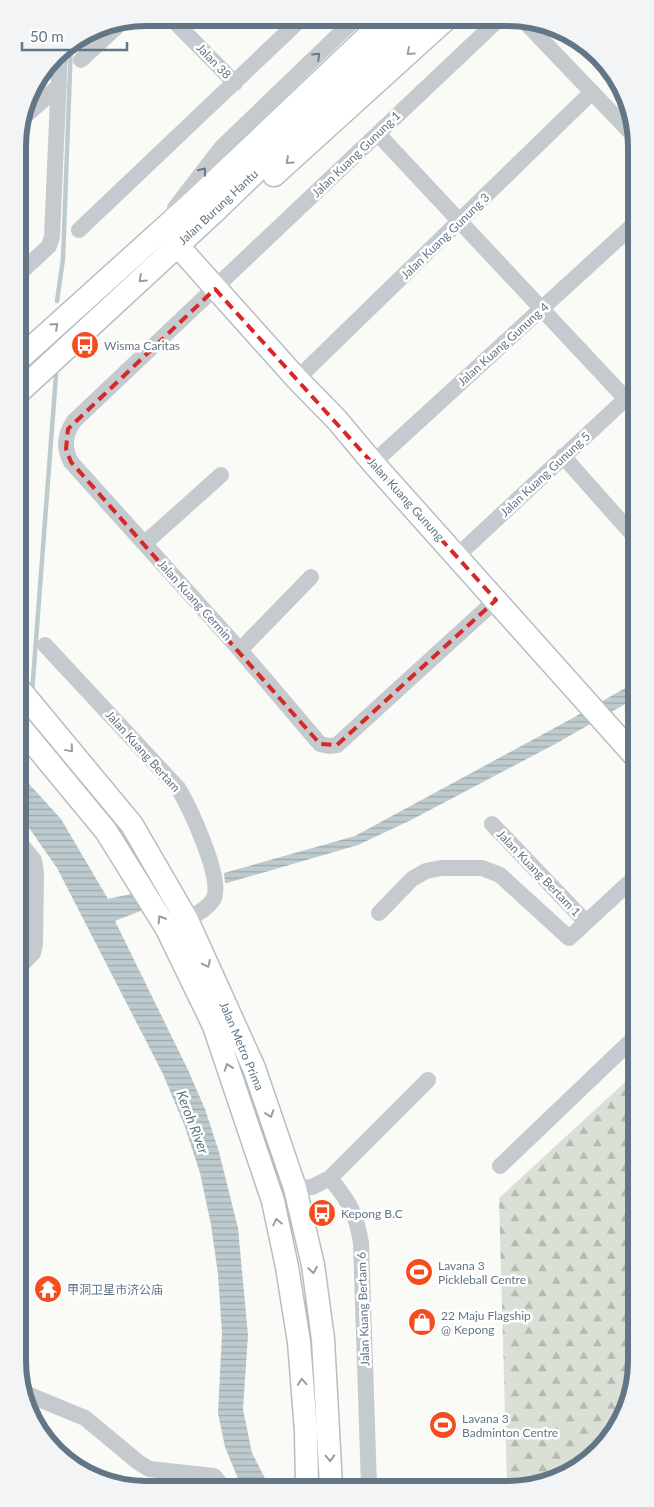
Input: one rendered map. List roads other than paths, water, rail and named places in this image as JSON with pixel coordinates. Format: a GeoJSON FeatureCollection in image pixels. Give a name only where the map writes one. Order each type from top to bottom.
{"type":"FeatureCollection","features":[{"type":"Feature","properties":{"kind":"main road","name":"Jalan Burung Hantu"},"geometry":{"type":"LineString","coordinates":[[27,385],[214,212],[353,64],[381,26]]}},
{"type":"Feature","properties":{"kind":"main road","name":"Jalan Burung Hantu"},"geometry":{"type":"LineString","coordinates":[[27,351],[152,238],[353,64],[404,26]]}},
{"type":"Feature","properties":{"kind":"main road"},"geometry":{"type":"LineString","coordinates":[[214,212],[270,178],[438,26]]}},
{"type":"Feature","properties":{"kind":"main road","name":"Jalan Kuang Gunung"},"geometry":{"type":"LineString","coordinates":[[178,245],[215,289],[337,420],[373,463],[628,748]]}},
{"type":"Feature","properties":{"kind":"main road","name":"Jalan Metro Prima"},"geometry":{"type":"LineString","coordinates":[[27,697],[132,825],[187,920],[254,1068],[294,1188],[313,1265],[321,1320],[331,1481]]}},
{"type":"Feature","properties":{"kind":"main road","name":"Jalan Metro Prima"},"geometry":{"type":"LineString","coordinates":[[27,736],[106,831],[167,929],[214,1026],[254,1142],[275,1211],[287,1267],[299,1342],[306,1431],[307,1481]]}},
{"type":"Feature","properties":{"kind":"street"},"geometry":{"type":"LineString","coordinates":[[152,238],[222,147],[347,26]]}},
{"type":"Feature","properties":{"kind":"street","name":"Jalan Kuang Gunung 1"},"geometry":{"type":"LineString","coordinates":[[215,289],[492,26]]}},
{"type":"Feature","properties":{"kind":"street","name":"Jalan 38"},"geometry":{"type":"LineString","coordinates":[[180,27],[235,83]]}},
{"type":"Feature","properties":{"kind":"street"},"geometry":{"type":"LineString","coordinates":[[79,230],[293,27]]}},
{"type":"Feature","properties":{"kind":"street"},"geometry":{"type":"LineString","coordinates":[[532,29],[626,128]]}},
{"type":"Feature","properties":{"kind":"street"},"geometry":{"type":"LineString","coordinates":[[81,60],[111,31]]}},
{"type":"Feature","properties":{"kind":"street"},"geometry":{"type":"LineString","coordinates":[[34,104],[57,73]]}},
{"type":"Feature","properties":{"kind":"street"},"geometry":{"type":"LineString","coordinates":[[27,266],[50,242],[57,73]]}},
{"type":"Feature","properties":{"kind":"street","name":"Jalan Kuang Gunung 3"},"geometry":{"type":"LineString","coordinates":[[297,378],[592,92]]}},
{"type":"Feature","properties":{"kind":"street"},"geometry":{"type":"LineString","coordinates":[[378,134],[542,309],[628,395]]}},
{"type":"Feature","properties":{"kind":"street","name":"Jalan Kuang Gunung 4"},"geometry":{"type":"LineString","coordinates":[[373,463],[628,230]]}},
{"type":"Feature","properties":{"kind":"street","name":"Jalan Kuang Cermin"},"geometry":{"type":"LineString","coordinates":[[215,289],[74,421],[68,429],[66,449],[71,462],[240,650],[320,744],[337,745],[496,600]]}},
{"type":"Feature","properties":{"kind":"street","name":"Jalan Kuang Gunung 5"},"geometry":{"type":"LineString","coordinates":[[457,556],[628,397]]}},
{"type":"Feature","properties":{"kind":"street"},"geometry":{"type":"LineString","coordinates":[[563,456],[628,529]]}},
{"type":"Feature","properties":{"kind":"street"},"geometry":{"type":"LineString","coordinates":[[145,543],[221,475]]}},
{"type":"Feature","properties":{"kind":"street"},"geometry":{"type":"LineString","coordinates":[[240,650],[311,577]]}},
{"type":"Feature","properties":{"kind":"street","name":"Jalan Kuang Bertam"},"geometry":{"type":"LineString","coordinates":[[45,645],[178,788],[189,806],[212,868],[216,887],[214,898],[208,906],[187,920]]}},
{"type":"Feature","properties":{"kind":"street","name":"Jalan Kuang Bertam 1"},"geometry":{"type":"LineString","coordinates":[[492,824],[586,922]]}},
{"type":"Feature","properties":{"kind":"street"},"geometry":{"type":"LineString","coordinates":[[26,851],[34,860],[36,873],[34,944],[32,953],[26,959]]}},
{"type":"Feature","properties":{"kind":"street"},"geometry":{"type":"LineString","coordinates":[[379,913],[412,879],[426,871],[441,868],[482,868],[500,875],[570,938],[627,884]]}},
{"type":"Feature","properties":{"kind":"street"},"geometry":{"type":"LineString","coordinates":[[500,1166],[627,1044]]}},
{"type":"Feature","properties":{"kind":"street"},"geometry":{"type":"LineString","coordinates":[[294,1188],[312,1186],[330,1178],[428,1080]]}},
{"type":"Feature","properties":{"kind":"street","name":"Jalan Kuang Bertam 6"},"geometry":{"type":"LineString","coordinates":[[330,1178],[348,1200],[354,1213],[361,1243],[368,1481]]}},
{"type":"Feature","properties":{"kind":"street"},"geometry":{"type":"LineString","coordinates":[[31,1395],[70,1410],[85,1418],[149,1469],[214,1476],[218,1481]]}},
{"type":"Feature","properties":{"kind":"water"},"geometry":{"type":"Polygon","coordinates":[[[628,687],[628,703],[557,743],[411,820],[358,845],[225,883],[224,873],[355,836],[628,687]]]}},
{"type":"Feature","properties":{"kind":"water","name":"Keroh River"},"geometry":{"type":"Polygon","coordinates":[[[26,781],[61,819],[108,899],[135,893],[143,910],[115,921],[188,1070],[205,1109],[219,1152],[238,1228],[248,1335],[243,1409],[252,1453],[266,1481],[239,1481],[225,1447],[218,1413],[222,1334],[218,1274],[211,1225],[200,1173],[185,1127],[163,1074],[57,868],[26,824],[26,781]]]}},
{"type":"Feature","properties":{"kind":"waterway"},"geometry":{"type":"LineString","coordinates":[[57,301],[63,259],[71,53]]}},
{"type":"Feature","properties":{"kind":"waterway"},"geometry":{"type":"LineString","coordinates":[[32,693],[56,375]]}},
{"type":"Feature","properties":{"kind":"waterway"},"geometry":{"type":"LineString","coordinates":[[26,754],[27,748]]}},
{"type":"Feature","properties":{"kind":"place","name":"Wisma Caritas"},"geometry":{"type":"Point","coordinates":[85,345]}},
{"type":"Feature","properties":{"kind":"place","name":"Kepong B.C"},"geometry":{"type":"Point","coordinates":[322,1213]}},
{"type":"Feature","properties":{"kind":"place","name":"Lavana 3 Pickleball Centre"},"geometry":{"type":"Point","coordinates":[419,1272]}},
{"type":"Feature","properties":{"kind":"place","name":"甲洞卫星市济公庙"},"geometry":{"type":"Point","coordinates":[48,1289]}},
{"type":"Feature","properties":{"kind":"place","name":"22 Maju Flagship @ Kepong"},"geometry":{"type":"Point","coordinates":[422,1322]}},
{"type":"Feature","properties":{"kind":"place","name":"Lavana 3 Badminton Centre"},"geometry":{"type":"Point","coordinates":[443,1425]}}]}
